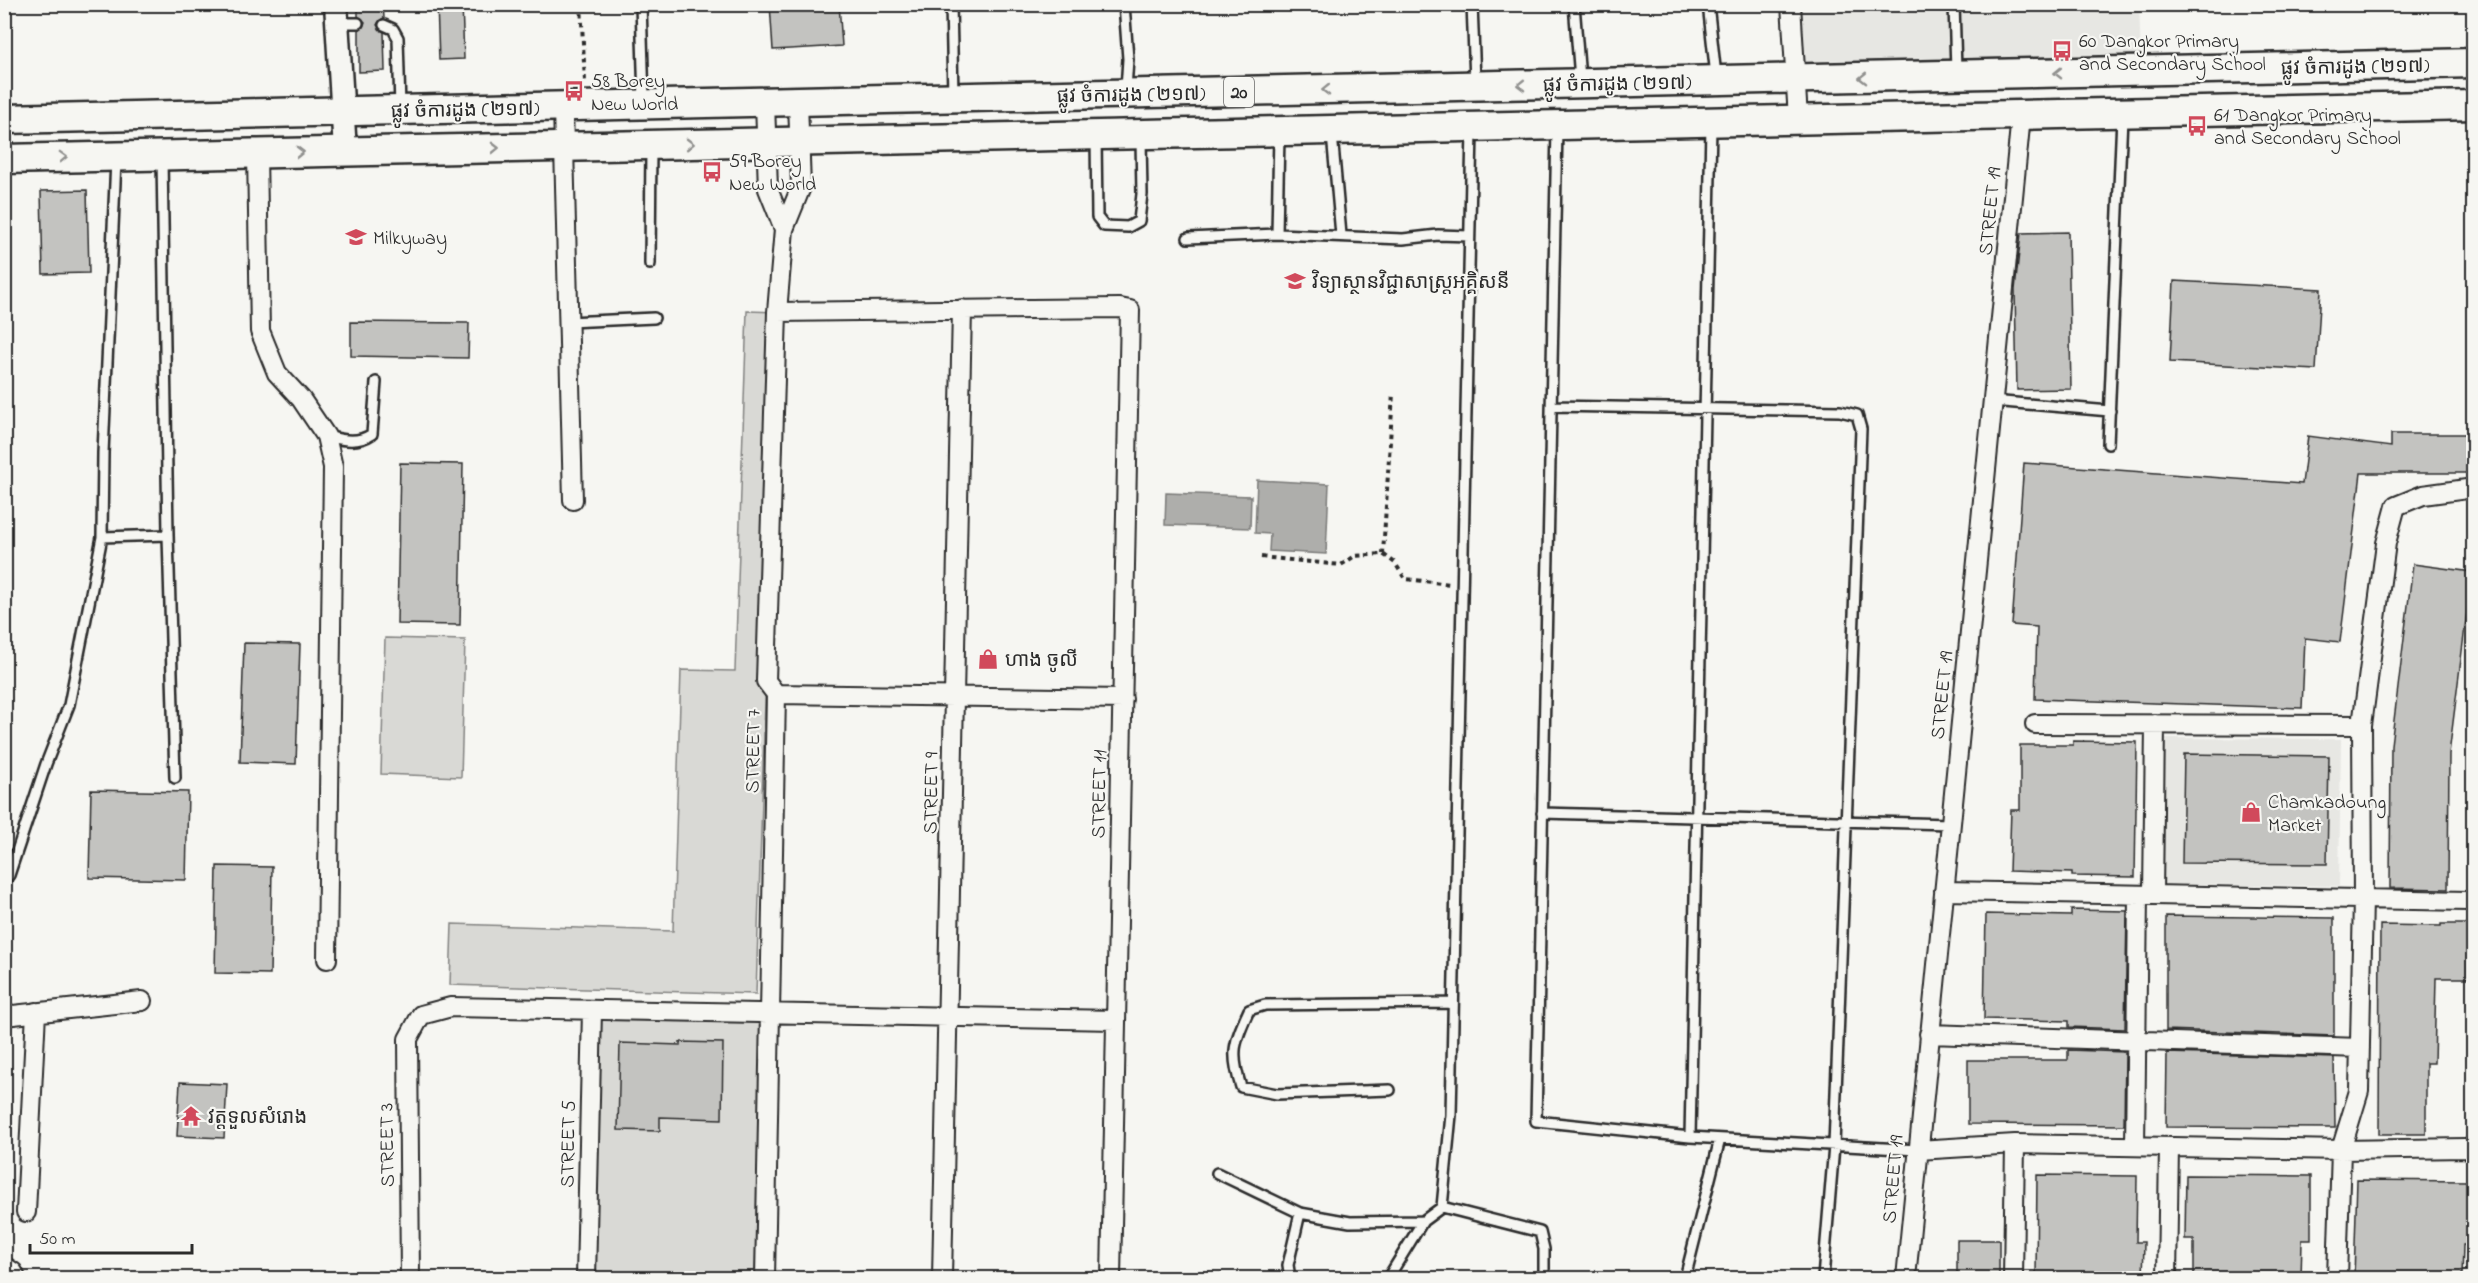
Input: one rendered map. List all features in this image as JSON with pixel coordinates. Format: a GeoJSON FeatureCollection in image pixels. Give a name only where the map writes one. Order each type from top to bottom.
{"type":"FeatureCollection","features":[{"type":"Feature","properties":{"kind":"main road","name":"ផ្លូវ ចំការដូង (២១៧)"},"geometry":{"type":"LineString","coordinates":[[4,119],[2474,63]]}},
{"type":"Feature","properties":{"kind":"main road","name":"ផ្លូវ ចំការដូង (២១៧)"},"geometry":{"type":"LineString","coordinates":[[4,159],[2474,105]]}},
{"type":"Feature","properties":{"kind":"street"},"geometry":{"type":"LineString","coordinates":[[1791,4],[1798,119]]}},
{"type":"Feature","properties":{"kind":"street"},"geometry":{"type":"LineString","coordinates":[[344,17],[342,112],[345,151]]}},
{"type":"Feature","properties":{"kind":"street","name":"STREET 7"},"geometry":{"type":"LineString","coordinates":[[765,1278],[776,694],[766,681],[777,312],[784,229],[801,188],[798,102]]}},
{"type":"Feature","properties":{"kind":"street","name":"STREET 7"},"geometry":{"type":"LineString","coordinates":[[765,103],[768,189],[784,229]]}},
{"type":"Feature","properties":{"kind":"street"},"geometry":{"type":"LineString","coordinates":[[573,500],[564,146],[575,107]]}},
{"type":"Feature","properties":{"kind":"street","name":"STREET 19"},"geometry":{"type":"LineString","coordinates":[[1906,1278],[2021,116]]}},
{"type":"Feature","properties":{"kind":"street"},"geometry":{"type":"LineString","coordinates":[[257,153],[260,331],[277,373],[301,399],[326,436],[333,467],[327,958]]}},
{"type":"Feature","properties":{"kind":"street","name":"STREET 11"},"geometry":{"type":"LineString","coordinates":[[962,309],[1120,308],[1131,310],[1111,1278]]}},
{"type":"Feature","properties":{"kind":"street"},"geometry":{"type":"LineString","coordinates":[[777,312],[962,309]]}},
{"type":"Feature","properties":{"kind":"street","name":"STREET 9"},"geometry":{"type":"LineString","coordinates":[[942,1278],[962,309]]}},
{"type":"Feature","properties":{"kind":"street"},"geometry":{"type":"LineString","coordinates":[[2337,1278],[2341,1150],[2359,1090],[2363,898],[2362,725],[2386,543],[2396,507],[2423,495],[2474,488]]}},
{"type":"Feature","properties":{"kind":"street"},"geometry":{"type":"LineString","coordinates":[[776,694],[1123,699]]}},
{"type":"Feature","properties":{"kind":"street"},"geometry":{"type":"LineString","coordinates":[[2035,724],[2362,725]]}},
{"type":"Feature","properties":{"kind":"street"},"geometry":{"type":"LineString","coordinates":[[2135,1146],[2136,1041],[2155,724]]}},
{"type":"Feature","properties":{"kind":"street"},"geometry":{"type":"LineString","coordinates":[[1944,891],[2468,901]]}},
{"type":"Feature","properties":{"kind":"street"},"geometry":{"type":"LineString","coordinates":[[4,1016],[142,1001]]}},
{"type":"Feature","properties":{"kind":"street","name":"STREET 3"},"geometry":{"type":"LineString","coordinates":[[410,1278],[408,1039],[421,1015],[451,1007],[592,1010]]}},
{"type":"Feature","properties":{"kind":"street"},"geometry":{"type":"LineString","coordinates":[[592,1010],[1116,1020]]}},
{"type":"Feature","properties":{"kind":"street","name":"STREET 5"},"geometry":{"type":"LineString","coordinates":[[586,1278],[592,1010]]}},
{"type":"Feature","properties":{"kind":"street"},"geometry":{"type":"LineString","coordinates":[[26,1212],[36,1012]]}},
{"type":"Feature","properties":{"kind":"street"},"geometry":{"type":"LineString","coordinates":[[1929,1034],[2360,1048]]}},
{"type":"Feature","properties":{"kind":"street"},"geometry":{"type":"LineString","coordinates":[[2013,1278],[2015,1144]]}},
{"type":"Feature","properties":{"kind":"street"},"geometry":{"type":"LineString","coordinates":[[1918,1150],[2015,1144],[2341,1150],[2465,1148],[2474,1151]]}},
{"type":"Feature","properties":{"kind":"street"},"geometry":{"type":"LineString","coordinates":[[2167,1278],[2169,1147]]}},
{"type":"Feature","properties":{"kind":"street"},"geometry":{"type":"LineString","coordinates":[[4,1266],[13,1272],[16,1278]]}},
{"type":"Feature","properties":{"kind":"lane"},"geometry":{"type":"LineString","coordinates":[[641,4],[644,105]]}},
{"type":"Feature","properties":{"kind":"lane"},"geometry":{"type":"LineString","coordinates":[[951,4],[953,98]]}},
{"type":"Feature","properties":{"kind":"lane"},"geometry":{"type":"LineString","coordinates":[[1124,4],[1128,59],[1126,94]]}},
{"type":"Feature","properties":{"kind":"lane"},"geometry":{"type":"LineString","coordinates":[[1472,4],[1476,87]]}},
{"type":"Feature","properties":{"kind":"lane"},"geometry":{"type":"LineString","coordinates":[[1574,4],[1580,84]]}},
{"type":"Feature","properties":{"kind":"lane"},"geometry":{"type":"LineString","coordinates":[[1708,4],[1716,81]]}},
{"type":"Feature","properties":{"kind":"lane"},"geometry":{"type":"LineString","coordinates":[[1954,4],[1956,76]]}},
{"type":"Feature","properties":{"kind":"lane"},"geometry":{"type":"LineString","coordinates":[[384,25],[393,29],[398,38],[400,111]]}},
{"type":"Feature","properties":{"kind":"lane"},"geometry":{"type":"LineString","coordinates":[[2108,444],[2122,114]]}},
{"type":"Feature","properties":{"kind":"lane"},"geometry":{"type":"LineString","coordinates":[[1690,1137],[1711,120]]}},
{"type":"Feature","properties":{"kind":"lane"},"geometry":{"type":"LineString","coordinates":[[1557,124],[1536,1121],[1690,1137],[1918,1150]]}},
{"type":"Feature","properties":{"kind":"lane"},"geometry":{"type":"LineString","coordinates":[[1388,1278],[1424,1221],[1442,1207],[1451,1115],[1473,126]]}},
{"type":"Feature","properties":{"kind":"lane"},"geometry":{"type":"LineString","coordinates":[[1332,129],[1341,235]]}},
{"type":"Feature","properties":{"kind":"lane"},"geometry":{"type":"LineString","coordinates":[[1277,234],[1279,130]]}},
{"type":"Feature","properties":{"kind":"lane"},"geometry":{"type":"LineString","coordinates":[[1095,134],[1097,217],[1104,226],[1128,228],[1139,221],[1142,194],[1141,133]]}},
{"type":"Feature","properties":{"kind":"lane"},"geometry":{"type":"LineString","coordinates":[[651,144],[651,264]]}},
{"type":"Feature","properties":{"kind":"lane"},"geometry":{"type":"LineString","coordinates":[[162,155],[168,535],[175,778]]}},
{"type":"Feature","properties":{"kind":"lane"},"geometry":{"type":"LineString","coordinates":[[4,880],[9,875],[46,764],[69,705],[102,537],[103,453],[116,156]]}},
{"type":"Feature","properties":{"kind":"lane"},"geometry":{"type":"LineString","coordinates":[[1188,238],[1277,234],[1403,238],[1438,235],[1469,236]]}},
{"type":"Feature","properties":{"kind":"lane"},"geometry":{"type":"LineString","coordinates":[[568,322],[654,318]]}},
{"type":"Feature","properties":{"kind":"lane"},"geometry":{"type":"LineString","coordinates":[[326,436],[351,441],[364,440],[372,434],[376,382]]}},
{"type":"Feature","properties":{"kind":"lane"},"geometry":{"type":"LineString","coordinates":[[1992,401],[2110,411]]}},
{"type":"Feature","properties":{"kind":"lane"},"geometry":{"type":"LineString","coordinates":[[1551,406],[1840,411],[1857,415],[1861,429],[1834,1146],[1823,1278]]}},
{"type":"Feature","properties":{"kind":"lane"},"geometry":{"type":"LineString","coordinates":[[102,537],[168,535]]}},
{"type":"Feature","properties":{"kind":"lane"},"geometry":{"type":"LineString","coordinates":[[1542,813],[1950,824]]}},
{"type":"Feature","properties":{"kind":"lane"},"geometry":{"type":"LineString","coordinates":[[1390,1090],[1276,1094],[1241,1087],[1234,1062],[1236,1039],[1249,1010],[1265,1005],[1454,1003]]}},
{"type":"Feature","properties":{"kind":"lane"},"geometry":{"type":"LineString","coordinates":[[1685,1278],[1720,1139]]}},
{"type":"Feature","properties":{"kind":"lane"},"geometry":{"type":"LineString","coordinates":[[1217,1173],[1300,1213],[1350,1222],[1424,1221]]}},
{"type":"Feature","properties":{"kind":"lane"},"geometry":{"type":"LineString","coordinates":[[1442,1207],[1540,1232],[1544,1249],[1544,1278]]}},
{"type":"Feature","properties":{"kind":"lane"},"geometry":{"type":"LineString","coordinates":[[1290,1278],[1288,1265],[1300,1213]]}},
{"type":"Feature","properties":{"kind":"path"},"geometry":{"type":"LineString","coordinates":[[575,107],[581,4]]}},
{"type":"Feature","properties":{"kind":"path"},"geometry":{"type":"LineString","coordinates":[[1383,554],[1393,393]]}},
{"type":"Feature","properties":{"kind":"path"},"geometry":{"type":"LineString","coordinates":[[1261,557],[1341,565],[1355,556],[1383,554],[1395,563],[1405,579],[1414,582],[1462,585]]}},
{"type":"Feature","properties":{"kind":"shaded area"},"geometry":{"type":"Polygon","coordinates":[[[1796,5],[2139,5],[2141,59],[1799,61],[1796,5]]]}},
{"type":"Feature","properties":{"kind":"shaded area"},"geometry":{"type":"Polygon","coordinates":[[[747,311],[777,312],[756,994],[450,985],[452,924],[673,931],[681,670],[735,671],[747,311]]]}},
{"type":"Feature","properties":{"kind":"shaded area"},"geometry":{"type":"Polygon","coordinates":[[[1257,480],[1329,484],[1326,554],[1269,551],[1270,534],[1255,533],[1257,480]]]}},
{"type":"Feature","properties":{"kind":"shaded area"},"geometry":{"type":"Polygon","coordinates":[[[1166,493],[1251,496],[1250,528],[1165,525],[1166,493]]]}},
{"type":"Feature","properties":{"kind":"shaded area"},"geometry":{"type":"Polygon","coordinates":[[[385,638],[465,640],[461,777],[381,774],[385,638]]]}},
{"type":"Feature","properties":{"kind":"shaded area","name":"Chamkadoung Market"},"geometry":{"type":"Polygon","coordinates":[[[2164,738],[2341,739],[2339,886],[2162,884],[2164,738]]]}},
{"type":"Feature","properties":{"kind":"shaded area"},"geometry":{"type":"Polygon","coordinates":[[[600,1016],[761,1021],[755,1278],[592,1278],[600,1016]]]}},
{"type":"Feature","properties":{"kind":"building"},"geometry":{"type":"Polygon","coordinates":[[[358,4],[383,4],[384,18],[377,25],[384,32],[385,71],[359,72],[359,30],[365,22],[358,16],[358,4]]]}},
{"type":"Feature","properties":{"kind":"building"},"geometry":{"type":"Polygon","coordinates":[[[437,4],[462,4],[464,59],[439,60],[437,4]]]}},
{"type":"Feature","properties":{"kind":"building"},"geometry":{"type":"Polygon","coordinates":[[[770,4],[839,4],[842,46],[773,50],[770,4]]]}},
{"type":"Feature","properties":{"kind":"building"},"geometry":{"type":"Polygon","coordinates":[[[87,190],[89,273],[43,274],[41,191],[87,190]]]}},
{"type":"Feature","properties":{"kind":"building"},"geometry":{"type":"Polygon","coordinates":[[[2068,232],[2071,389],[2017,390],[2015,290],[2021,233],[2068,232]]]}},
{"type":"Feature","properties":{"kind":"building"},"geometry":{"type":"Polygon","coordinates":[[[2174,281],[2321,289],[2316,370],[2170,362],[2174,281]]]}},
{"type":"Feature","properties":{"kind":"building"},"geometry":{"type":"Polygon","coordinates":[[[351,322],[469,323],[468,358],[351,356],[351,322]]]}},
{"type":"Feature","properties":{"kind":"building"},"geometry":{"type":"Polygon","coordinates":[[[2391,434],[2474,434],[2474,473],[2361,473],[2340,642],[2305,638],[2302,708],[2035,699],[2037,627],[2012,625],[2024,463],[2302,484],[2308,436],[2391,447],[2391,434]]]}},
{"type":"Feature","properties":{"kind":"building"},"geometry":{"type":"Polygon","coordinates":[[[400,463],[463,464],[460,625],[397,624],[400,463]]]}},
{"type":"Feature","properties":{"kind":"building"},"geometry":{"type":"Polygon","coordinates":[[[2413,564],[2472,572],[2449,754],[2448,889],[2390,888],[2391,745],[2413,564]]]}},
{"type":"Feature","properties":{"kind":"building"},"geometry":{"type":"Polygon","coordinates":[[[244,643],[300,644],[296,764],[240,762],[244,643]]]}},
{"type":"Feature","properties":{"kind":"building"},"geometry":{"type":"Polygon","coordinates":[[[2073,741],[2137,742],[2135,877],[2072,876],[2072,873],[2009,871],[2011,810],[2020,810],[2020,745],[2073,745],[2073,741]]]}},
{"type":"Feature","properties":{"kind":"building","name":"Chamkadoung Market"},"geometry":{"type":"Polygon","coordinates":[[[2184,754],[2329,756],[2327,864],[2182,863],[2184,754]]]}},
{"type":"Feature","properties":{"kind":"building"},"geometry":{"type":"Polygon","coordinates":[[[91,790],[188,792],[186,880],[89,878],[91,790]]]}},
{"type":"Feature","properties":{"kind":"building"},"geometry":{"type":"Polygon","coordinates":[[[217,866],[272,867],[270,974],[215,973],[217,866]]]}},
{"type":"Feature","properties":{"kind":"building"},"geometry":{"type":"Polygon","coordinates":[[[2071,910],[2127,911],[2125,1029],[2069,1027],[2069,1021],[1984,1019],[1986,914],[2071,916],[2071,910]]]}},
{"type":"Feature","properties":{"kind":"building"},"geometry":{"type":"Polygon","coordinates":[[[2166,916],[2334,918],[2334,1036],[2166,1030],[2166,916]]]}},
{"type":"Feature","properties":{"kind":"building"},"geometry":{"type":"Polygon","coordinates":[[[2441,924],[2474,924],[2474,978],[2436,978],[2434,1063],[2426,1063],[2426,1134],[2379,1134],[2380,925],[2441,926],[2441,924]]]}},
{"type":"Feature","properties":{"kind":"building"},"geometry":{"type":"Polygon","coordinates":[[[680,1042],[723,1043],[722,1119],[660,1117],[660,1131],[618,1130],[620,1043],[680,1045],[680,1042]]]}},
{"type":"Feature","properties":{"kind":"building"},"geometry":{"type":"Polygon","coordinates":[[[2068,1050],[2125,1052],[2124,1125],[1968,1124],[1968,1060],[2068,1060],[2068,1050]]]}},
{"type":"Feature","properties":{"kind":"building"},"geometry":{"type":"Polygon","coordinates":[[[2167,1053],[2334,1058],[2335,1128],[2166,1127],[2167,1053]]]}},
{"type":"Feature","properties":{"kind":"building"},"geometry":{"type":"Polygon","coordinates":[[[180,1082],[227,1084],[224,1138],[177,1136],[180,1082]]]}},
{"type":"Feature","properties":{"kind":"building"},"geometry":{"type":"Polygon","coordinates":[[[2037,1175],[2137,1176],[2136,1242],[2144,1242],[2143,1278],[2036,1278],[2037,1175]]]}},
{"type":"Feature","properties":{"kind":"building"},"geometry":{"type":"Polygon","coordinates":[[[2186,1175],[2311,1176],[2311,1240],[2302,1240],[2301,1278],[2194,1278],[2194,1239],[2185,1239],[2186,1175]]]}},
{"type":"Feature","properties":{"kind":"building"},"geometry":{"type":"Polygon","coordinates":[[[2357,1180],[2469,1181],[2468,1245],[2463,1245],[2462,1278],[2354,1278],[2357,1180]]]}},
{"type":"Feature","properties":{"kind":"building"},"geometry":{"type":"Polygon","coordinates":[[[1957,1240],[1999,1240],[1999,1278],[1957,1278],[1957,1240]]]}},
{"type":"Feature","properties":{"kind":"place","name":"60 Dangkor Primary and Secondary School"},"geometry":{"type":"Point","coordinates":[2062,51]}},
{"type":"Feature","properties":{"kind":"place","name":"58 Borey New World"},"geometry":{"type":"Point","coordinates":[574,91]}},
{"type":"Feature","properties":{"kind":"place","name":"61 Dangkor Primary and Secondary School"},"geometry":{"type":"Point","coordinates":[2197,126]}},
{"type":"Feature","properties":{"kind":"place","name":"59 Borey New World"},"geometry":{"type":"Point","coordinates":[712,172]}},
{"type":"Feature","properties":{"kind":"place","name":"Milkyway"},"geometry":{"type":"Point","coordinates":[356,237]}},
{"type":"Feature","properties":{"kind":"place","name":"វិទ្យាស្ថានវិជ្ជាសាស្រ្តអគ្គិសនី"},"geometry":{"type":"Point","coordinates":[1295,281]}},
{"type":"Feature","properties":{"kind":"place","name":"ហាង ចូលី"},"geometry":{"type":"Point","coordinates":[988,659]}},
{"type":"Feature","properties":{"kind":"place","name":"Chamkadoung Market"},"geometry":{"type":"Point","coordinates":[2251,812]}},
{"type":"Feature","properties":{"kind":"place","name":"វត្តទួលសំរោង"},"geometry":{"type":"Point","coordinates":[191,1116]}}]}
